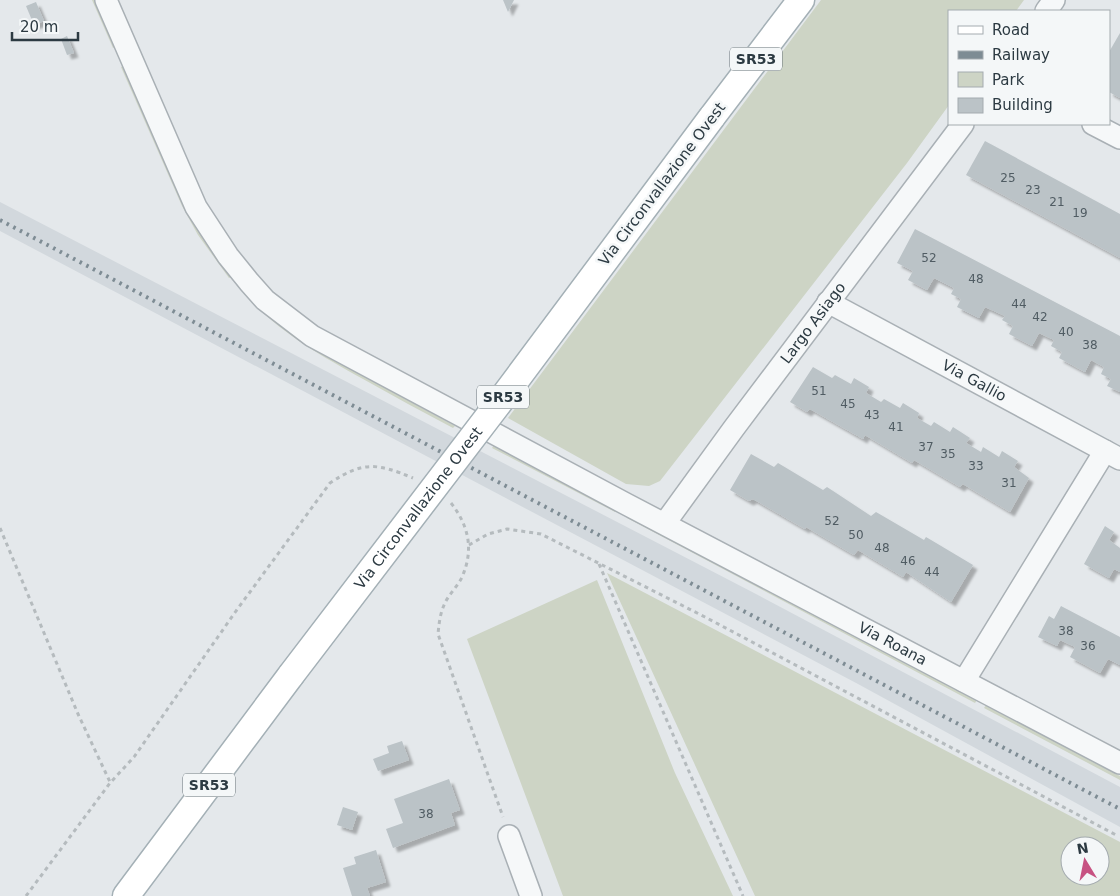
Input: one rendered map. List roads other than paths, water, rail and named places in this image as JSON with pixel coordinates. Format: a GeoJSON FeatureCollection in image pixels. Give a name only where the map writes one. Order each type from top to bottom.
{"type":"FeatureCollection","features":[{"type":"Feature","properties":{"kind":"main road","name":"Via Circonvallazione Ovest"},"geometry":{"type":"LineString","coordinates":[[126,896],[291,674],[490,415],[801,0]]}},
{"type":"Feature","properties":{"kind":"street","name":"Via Roana"},"geometry":{"type":"LineString","coordinates":[[106,0],[196,207],[228,256],[265,300],[312,336],[1120,763]]}},
{"type":"Feature","properties":{"kind":"street","name":"Largo Asiago"},"geometry":{"type":"LineString","coordinates":[[665,523],[828,302],[962,125]]}},
{"type":"Feature","properties":{"kind":"street"},"geometry":{"type":"LineString","coordinates":[[1095,125],[1120,138]]}},
{"type":"Feature","properties":{"kind":"street","name":"Via Gallio"},"geometry":{"type":"LineString","coordinates":[[828,302],[1113,455]]}},
{"type":"Feature","properties":{"kind":"street"},"geometry":{"type":"LineString","coordinates":[[964,681],[1113,455]]}},
{"type":"Feature","properties":{"kind":"street"},"geometry":{"type":"LineString","coordinates":[[509,836],[531,896]]}},
{"type":"Feature","properties":{"kind":"railway"},"geometry":{"type":"LineString","coordinates":[[0,220],[1120,809]]}}]}
